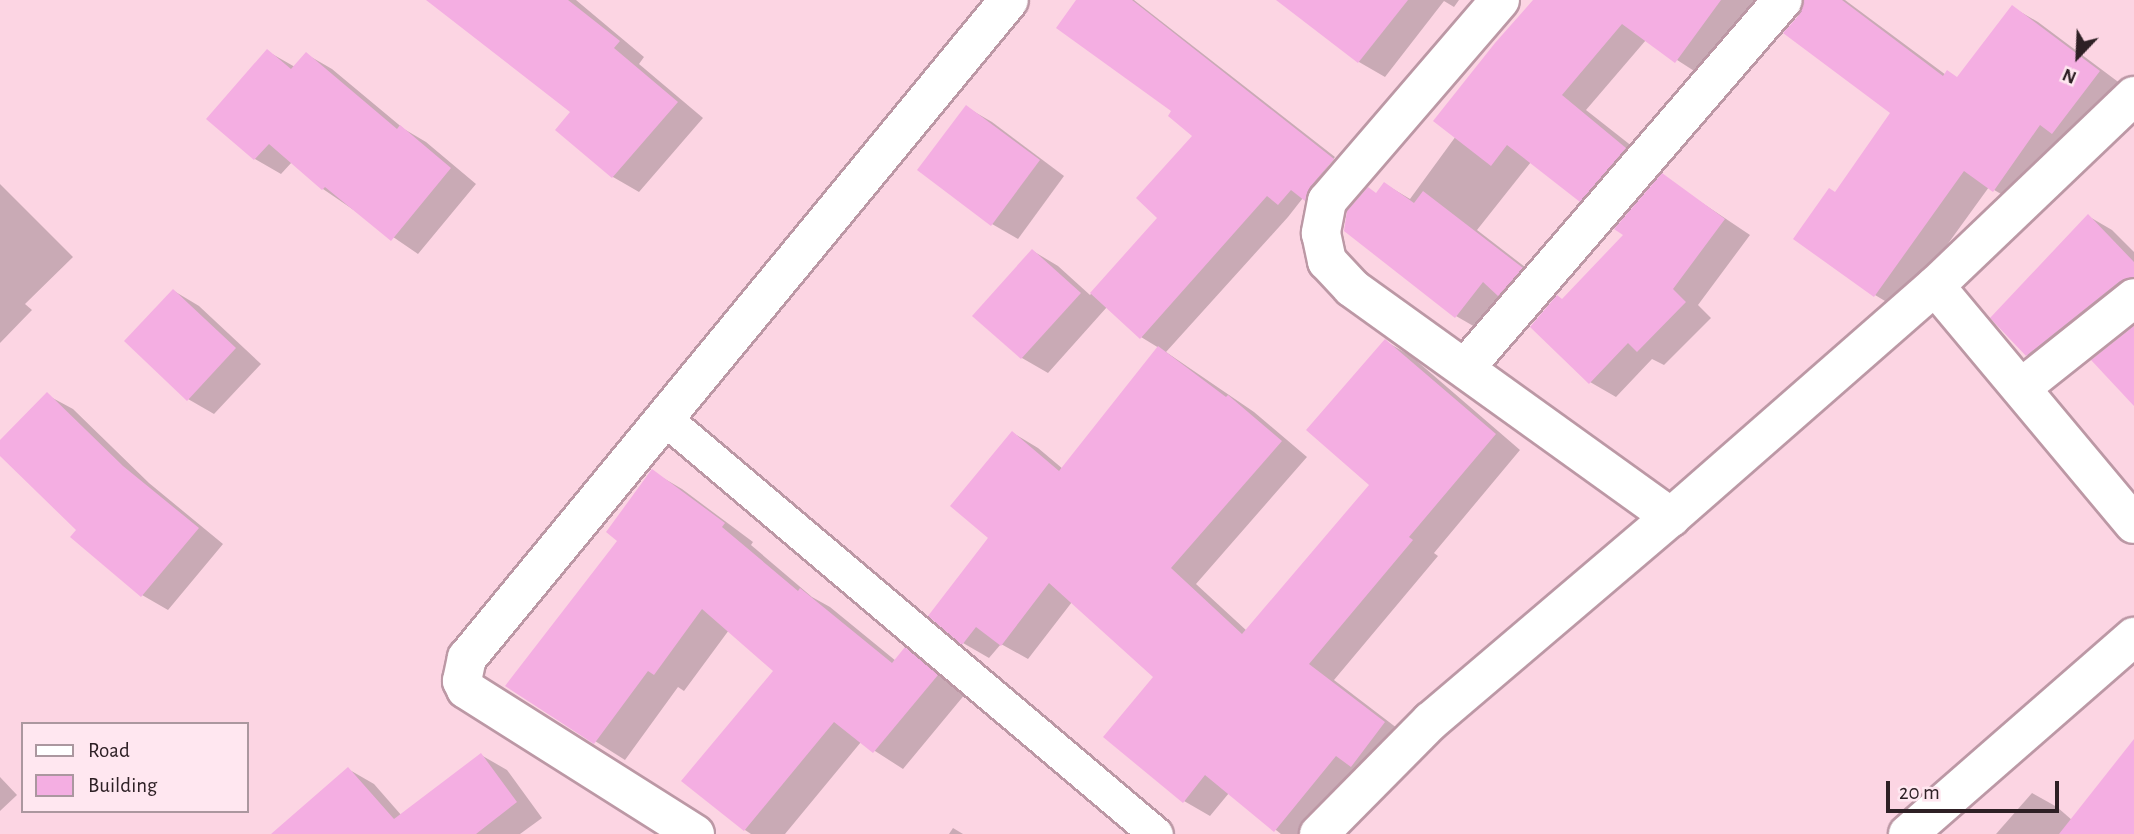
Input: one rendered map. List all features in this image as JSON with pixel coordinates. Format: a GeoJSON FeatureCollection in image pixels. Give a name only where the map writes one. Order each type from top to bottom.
{"type":"FeatureCollection","features":[{"type":"Feature","properties":{"kind":"street"},"geometry":{"type":"LineString","coordinates":[[695,834],[466,690],[462,681],[467,658],[1009,0]]}},
{"type":"Feature","properties":{"kind":"street"},"geometry":{"type":"LineString","coordinates":[[1500,0],[1327,201],[1321,233],[1327,261],[1352,288],[1671,517]]}},
{"type":"Feature","properties":{"kind":"street"},"geometry":{"type":"LineString","coordinates":[[1465,368],[1783,0]]}},
{"type":"Feature","properties":{"kind":"street"},"geometry":{"type":"LineString","coordinates":[[1319,834],[1431,721],[1671,517],[1934,286],[2134,96]]}},
{"type":"Feature","properties":{"kind":"street"},"geometry":{"type":"LineString","coordinates":[[1934,286],[2134,524]]}},
{"type":"Feature","properties":{"kind":"street"},"geometry":{"type":"LineString","coordinates":[[2021,388],[2134,298]]}},
{"type":"Feature","properties":{"kind":"street"},"geometry":{"type":"LineString","coordinates":[[1908,834],[2134,637]]}},
{"type":"Feature","properties":{"kind":"lane"},"geometry":{"type":"LineString","coordinates":[[664,418],[1156,834]]}},
{"type":"Feature","properties":{"kind":"building"},"geometry":{"type":"Polygon","coordinates":[[[426,0],[568,0],[620,41],[614,48],[678,102],[612,178],[555,130],[570,112],[426,0]]]}},
{"type":"Feature","properties":{"kind":"building"},"geometry":{"type":"Polygon","coordinates":[[[1076,0],[1132,0],[1334,159],[1310,187],[1305,201],[1291,190],[1278,205],[1267,196],[1140,339],[1090,293],[1157,218],[1136,198],[1192,136],[1168,116],[1171,111],[1056,28],[1076,0]]]}},
{"type":"Feature","properties":{"kind":"building"},"geometry":{"type":"Polygon","coordinates":[[[1276,0],[1408,0],[1358,63],[1276,0]]]}},
{"type":"Feature","properties":{"kind":"building"},"geometry":{"type":"Polygon","coordinates":[[[1533,0],[1721,0],[1675,63],[1622,24],[1562,95],[1626,148],[1580,202],[1507,145],[1491,166],[1433,121],[1533,0]]]}},
{"type":"Feature","properties":{"kind":"building"},"geometry":{"type":"Polygon","coordinates":[[[1804,0],[1842,0],[1943,76],[1947,70],[1957,77],[2012,5],[2100,71],[2052,134],[2040,125],[1993,192],[1964,171],[1874,297],[1793,239],[1829,188],[1835,192],[1890,113],[1783,33],[1800,14],[1804,0]]]}},
{"type":"Feature","properties":{"kind":"building"},"geometry":{"type":"Polygon","coordinates":[[[267,49],[291,69],[306,52],[397,129],[400,125],[451,168],[391,241],[325,187],[322,190],[269,144],[254,160],[206,119],[267,49]]]}},
{"type":"Feature","properties":{"kind":"building"},"geometry":{"type":"Polygon","coordinates":[[[966,105],[1040,160],[991,226],[917,170],[966,105]]]}},
{"type":"Feature","properties":{"kind":"building"},"geometry":{"type":"Polygon","coordinates":[[[1662,173],[1725,219],[1673,289],[1686,302],[1637,352],[1628,343],[1589,384],[1530,327],[1557,295],[1562,299],[1623,235],[1614,229],[1662,173]]]}},
{"type":"Feature","properties":{"kind":"building"},"geometry":{"type":"Polygon","coordinates":[[[1384,182],[1414,203],[1423,191],[1523,268],[1498,296],[1483,282],[1455,318],[1344,231],[1347,211],[1368,187],[1376,193],[1384,182]]]}},
{"type":"Feature","properties":{"kind":"building"},"geometry":{"type":"Polygon","coordinates":[[[2088,214],[2134,262],[2134,277],[2120,281],[2026,356],[1990,318],[2088,214]]]}},
{"type":"Feature","properties":{"kind":"building"},"geometry":{"type":"Polygon","coordinates":[[[1032,249],[1081,293],[1021,359],[972,316],[1032,249]]]}},
{"type":"Feature","properties":{"kind":"building"},"geometry":{"type":"Polygon","coordinates":[[[173,289],[236,348],[187,401],[124,341],[173,289]]]}},
{"type":"Feature","properties":{"kind":"building"},"geometry":{"type":"Polygon","coordinates":[[[2134,326],[2134,406],[2091,360],[2134,326]]]}},
{"type":"Feature","properties":{"kind":"building"},"geometry":{"type":"Polygon","coordinates":[[[1385,339],[1496,434],[1409,537],[1413,540],[1309,664],[1385,722],[1351,767],[1336,756],[1274,832],[1205,775],[1183,803],[1103,737],[1153,677],[1049,583],[1001,646],[976,627],[962,645],[928,616],[988,538],[950,506],[1012,431],[1059,471],[1158,346],[1226,397],[1228,395],[1282,441],[1171,568],[1242,634],[1369,485],[1306,430],[1385,339]]]}},
{"type":"Feature","properties":{"kind":"building"},"geometry":{"type":"Polygon","coordinates":[[[47,392],[123,466],[199,528],[141,597],[70,537],[76,530],[0,456],[0,440],[47,392]]]}},
{"type":"Feature","properties":{"kind":"building"},"geometry":{"type":"Polygon","coordinates":[[[652,469],[725,523],[722,527],[798,591],[800,588],[892,663],[905,647],[938,675],[873,753],[834,722],[744,831],[681,781],[773,671],[702,609],[654,675],[648,671],[594,744],[505,686],[617,541],[606,532],[652,469]]]}},
{"type":"Feature","properties":{"kind":"building"},"geometry":{"type":"Polygon","coordinates":[[[2134,739],[2134,834],[2059,834],[2134,739]]]}},
{"type":"Feature","properties":{"kind":"building"},"geometry":{"type":"Polygon","coordinates":[[[481,753],[517,802],[476,834],[271,834],[348,767],[394,819],[481,753]]]}}]}
